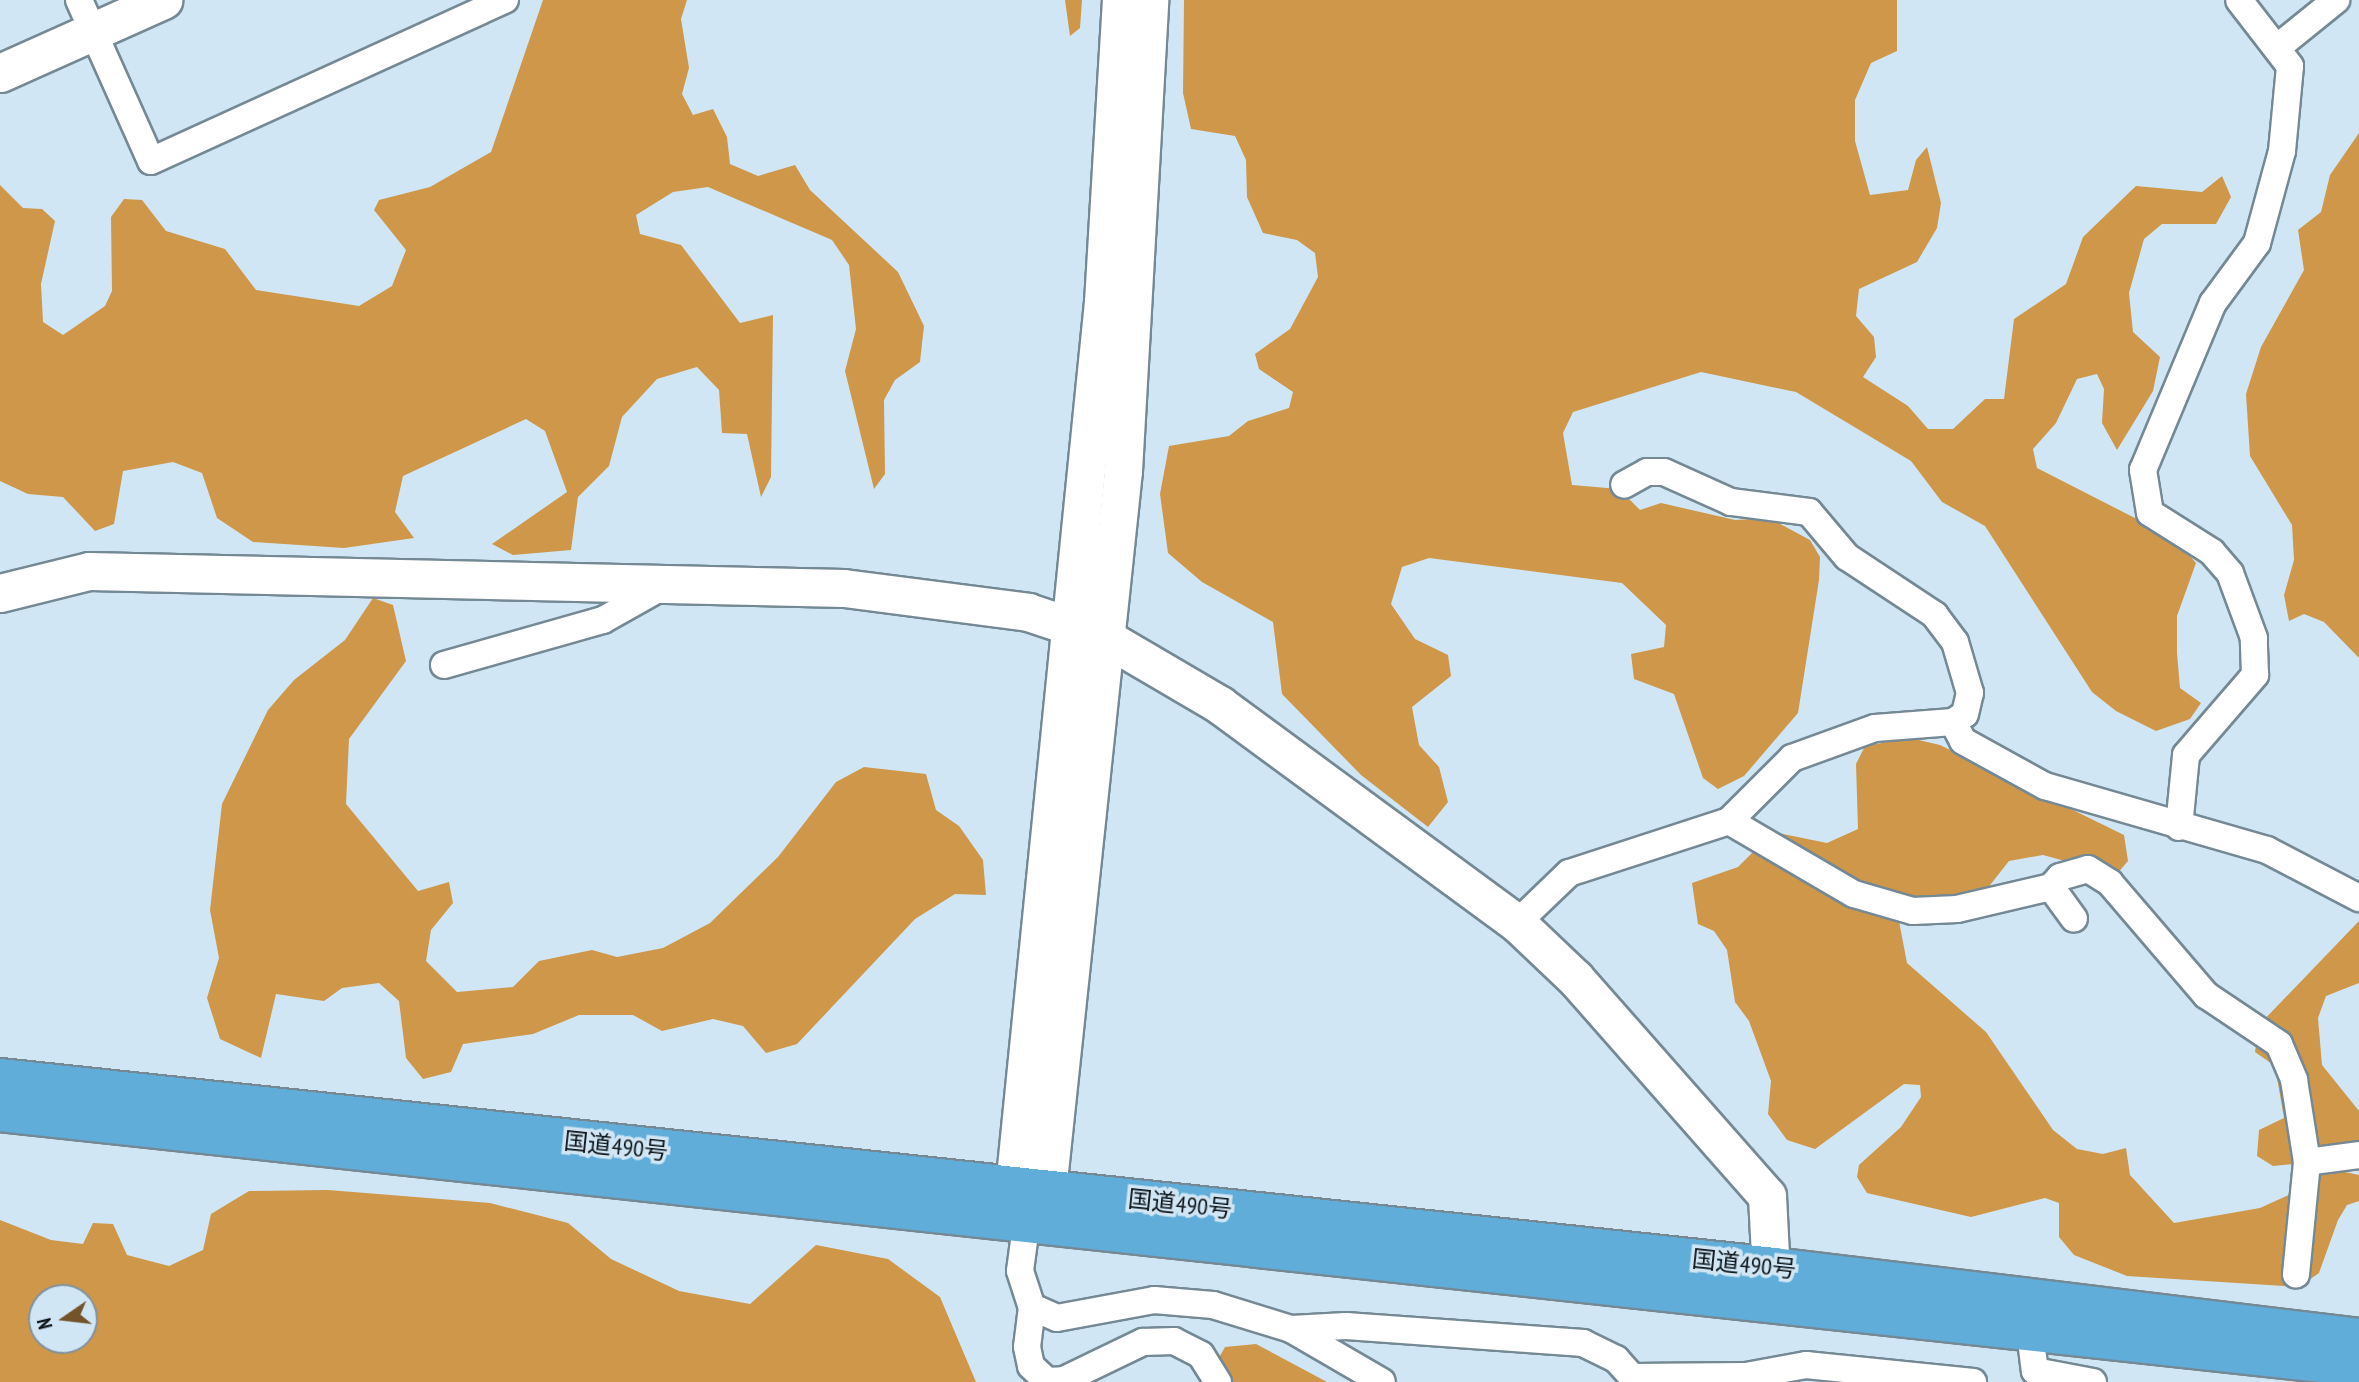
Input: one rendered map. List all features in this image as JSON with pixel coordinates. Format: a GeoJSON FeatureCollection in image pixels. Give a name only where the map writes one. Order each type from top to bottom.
{"type":"FeatureCollection","features":[{"type":"Feature","properties":{"kind":"highway","name":"国道490号"},"geometry":{"type":"LineString","coordinates":[[0,1079],[1031,1189],[1773,1285],[2030,1332],[2359,1367]]}},
{"type":"Feature","properties":{"kind":"highway","name":"国道490号"},"geometry":{"type":"LineString","coordinates":[[0,1112],[1026,1226],[1773,1285],[2359,1338]]}},
{"type":"Feature","properties":{"kind":"street"},"geometry":{"type":"LineString","coordinates":[[0,73],[86,16],[163,0]]}},
{"type":"Feature","properties":{"kind":"street"},"geometry":{"type":"LineString","coordinates":[[86,16],[151,161],[505,0]]}},
{"type":"Feature","properties":{"kind":"street"},"geometry":{"type":"LineString","coordinates":[[1031,1189],[1069,624],[1104,302],[1121,0]]}},
{"type":"Feature","properties":{"kind":"street"},"geometry":{"type":"LineString","coordinates":[[1149,0],[1136,317],[1106,638],[1020,1271],[1032,1307],[1029,1357],[1047,1381],[1074,1376],[1143,1342],[1174,1341],[1200,1354],[1217,1382]]}},
{"type":"Feature","properties":{"kind":"street"},"geometry":{"type":"LineString","coordinates":[[2179,827],[2186,755],[2255,675],[2254,638],[2230,573],[2212,552],[2150,513],[2143,470],[2213,303],[2257,243],[2272,200],[2291,85],[2290,66],[2278,47],[2239,0]]}},
{"type":"Feature","properties":{"kind":"street"},"geometry":{"type":"LineString","coordinates":[[2278,47],[2336,0]]}},
{"type":"Feature","properties":{"kind":"street"},"geometry":{"type":"LineString","coordinates":[[1517,923],[1569,873],[1729,821],[1774,769],[1826,743],[1875,728],[1953,722],[1965,714],[1970,693],[1955,642],[1935,615],[1836,548],[1809,512],[1731,502],[1664,472],[1647,472],[1624,485]]}},
{"type":"Feature","properties":{"kind":"street"},"geometry":{"type":"LineString","coordinates":[[0,593],[101,571],[844,588],[948,599],[1069,624],[1106,638],[1220,705],[1517,923],[1575,978],[1762,1188],[1773,1221],[1773,1285]]}},
{"type":"Feature","properties":{"kind":"street"},"geometry":{"type":"LineString","coordinates":[[444,665],[604,620],[666,584]]}},
{"type":"Feature","properties":{"kind":"street"},"geometry":{"type":"LineString","coordinates":[[1953,722],[1963,741],[2045,786],[2179,827],[2267,850],[2359,898]]}},
{"type":"Feature","properties":{"kind":"street"},"geometry":{"type":"LineString","coordinates":[[1729,821],[1854,894],[1913,911],[1957,909],[2051,887],[2060,877],[2088,869],[2109,883],[2206,995],[2279,1044],[2294,1080],[2307,1162],[2296,1274]]}},
{"type":"Feature","properties":{"kind":"street"},"geometry":{"type":"LineString","coordinates":[[2051,887],[2074,919]]}},
{"type":"Feature","properties":{"kind":"street"},"geometry":{"type":"LineString","coordinates":[[2307,1162],[2359,1155]]}},
{"type":"Feature","properties":{"kind":"street"},"geometry":{"type":"LineString","coordinates":[[1032,1307],[1057,1318],[1154,1300],[1187,1300],[1291,1329],[1382,1382]]}},
{"type":"Feature","properties":{"kind":"street"},"geometry":{"type":"LineString","coordinates":[[1291,1329],[1346,1326],[1583,1343],[1616,1359],[1632,1377],[1746,1376],[1807,1365],[1969,1381]]}},
{"type":"Feature","properties":{"kind":"street"},"geometry":{"type":"LineString","coordinates":[[2030,1332],[2035,1371],[2093,1382]]}},
{"type":"Feature","properties":{"kind":"shaded area"},"geometry":{"type":"Polygon","coordinates":[[[543,0],[687,0],[681,19],[689,68],[682,94],[693,115],[713,109],[727,137],[730,164],[758,176],[795,165],[810,190],[898,272],[924,326],[920,362],[895,380],[884,400],[885,474],[874,489],[845,371],[856,329],[849,265],[832,240],[708,187],[673,192],[636,215],[640,234],[681,245],[740,323],[773,315],[771,477],[761,497],[747,434],[722,433],[719,390],[697,367],[657,379],[622,417],[609,466],[578,497],[571,550],[513,555],[492,544],[567,492],[545,431],[526,419],[403,476],[395,512],[414,538],[344,548],[253,542],[217,518],[202,473],[173,462],[123,471],[114,524],[95,531],[63,497],[28,494],[0,481],[0,185],[23,208],[42,209],[55,221],[41,284],[43,322],[63,335],[105,306],[112,291],[111,217],[124,199],[142,200],[166,231],[225,249],[256,290],[359,306],[392,286],[406,250],[374,210],[379,200],[430,187],[491,152],[543,0]]]}},
{"type":"Feature","properties":{"kind":"shaded area"},"geometry":{"type":"Polygon","coordinates":[[[1065,0],[1082,0],[1080,28],[1070,36],[1065,0]]]}},
{"type":"Feature","properties":{"kind":"shaded area"},"geometry":{"type":"Polygon","coordinates":[[[1184,0],[1897,0],[1897,51],[1871,63],[1855,100],[1855,141],[1870,195],[1908,190],[1916,160],[1927,147],[1941,203],[1937,228],[1917,262],[1859,289],[1856,316],[1874,337],[1876,357],[1863,377],[1908,406],[1928,429],[1953,429],[1985,399],[2004,399],[2014,319],[2066,284],[2083,237],[2136,186],[2202,192],[2222,176],[2231,197],[2216,224],[2162,224],[2144,239],[2129,293],[2133,332],[2160,357],[2153,391],[2117,450],[2102,423],[2104,389],[2097,374],[2077,379],[2056,423],[2033,449],[2037,468],[2174,538],[2196,563],[2177,616],[2180,688],[2201,703],[2190,719],[2156,731],[2116,711],[2092,692],[1985,526],[1942,502],[1911,461],[1796,392],[1701,372],[1573,412],[1563,433],[1572,485],[1619,489],[1640,510],[1661,503],[1735,520],[1769,518],[1810,540],[1820,557],[1819,580],[1798,713],[1744,776],[1718,789],[1703,778],[1674,694],[1634,679],[1631,654],[1664,647],[1666,625],[1622,583],[1429,558],[1402,567],[1391,604],[1415,639],[1448,655],[1451,676],[1412,707],[1419,745],[1439,767],[1448,802],[1428,827],[1361,775],[1282,694],[1273,622],[1202,582],[1168,553],[1160,494],[1169,446],[1229,436],[1248,421],[1289,408],[1293,392],[1259,369],[1255,354],[1290,329],[1318,277],[1315,253],[1297,240],[1263,233],[1247,197],[1246,160],[1235,136],[1191,129],[1183,93],[1184,0]]]}},
{"type":"Feature","properties":{"kind":"shaded area"},"geometry":{"type":"Polygon","coordinates":[[[2359,133],[2359,658],[2324,622],[2304,614],[2289,621],[2284,595],[2294,560],[2292,525],[2250,456],[2246,394],[2261,347],[2304,270],[2298,230],[2321,212],[2330,175],[2359,133]]]}},
{"type":"Feature","properties":{"kind":"shaded area"},"geometry":{"type":"Polygon","coordinates":[[[373,598],[393,605],[406,661],[349,739],[346,804],[418,891],[449,882],[453,903],[431,930],[426,961],[457,992],[513,987],[539,961],[592,950],[617,957],[663,948],[710,923],[778,857],[836,782],[864,767],[926,774],[936,810],[959,826],[983,860],[986,895],[955,894],[915,919],[797,1044],[766,1053],[743,1026],[713,1019],[662,1031],[633,1015],[579,1015],[533,1034],[463,1044],[451,1072],[423,1079],[406,1058],[399,1001],[379,983],[342,988],[324,1001],[276,994],[261,1058],[220,1039],[207,998],[219,958],[210,910],[222,804],[268,710],[294,680],[345,640],[373,598]]]}},
{"type":"Feature","properties":{"kind":"shaded area"},"geometry":{"type":"Polygon","coordinates":[[[1910,738],[1940,745],[2124,835],[2128,861],[2116,875],[2043,855],[2009,861],[1987,889],[1898,916],[1907,963],[1986,1032],[2053,1130],[2077,1149],[2103,1154],[2126,1148],[2130,1175],[2174,1223],[2260,1208],[2291,1194],[2294,1164],[2273,1166],[2257,1156],[2259,1130],[2284,1118],[2275,1066],[2255,1052],[2259,1025],[2359,921],[2359,983],[2326,996],[2318,1018],[2322,1065],[2359,1111],[2359,1145],[2336,1170],[2359,1175],[2359,1201],[2347,1205],[2338,1220],[2319,1273],[2299,1287],[2127,1276],[2074,1255],[2059,1237],[2059,1203],[2045,1198],[1971,1217],[1867,1193],[1857,1177],[1859,1165],[1901,1127],[1921,1097],[1920,1085],[1904,1084],[1815,1149],[1787,1140],[1768,1114],[1771,1081],[1749,1021],[1735,1002],[1727,950],[1714,931],[1698,924],[1692,883],[1738,867],[1773,832],[1827,843],[1858,829],[1856,764],[1865,746],[1910,738]]]}},
{"type":"Feature","properties":{"kind":"shaded area"},"geometry":{"type":"Polygon","coordinates":[[[328,1190],[490,1203],[568,1223],[611,1259],[679,1291],[750,1304],[816,1245],[888,1259],[940,1297],[976,1382],[0,1382],[0,1220],[51,1240],[83,1244],[93,1223],[113,1224],[127,1255],[169,1266],[203,1250],[211,1214],[249,1191],[328,1190]]]}},
{"type":"Feature","properties":{"kind":"shaded area"},"geometry":{"type":"Polygon","coordinates":[[[1256,1344],[1327,1382],[1205,1382],[1225,1347],[1256,1344]]]}}]}
